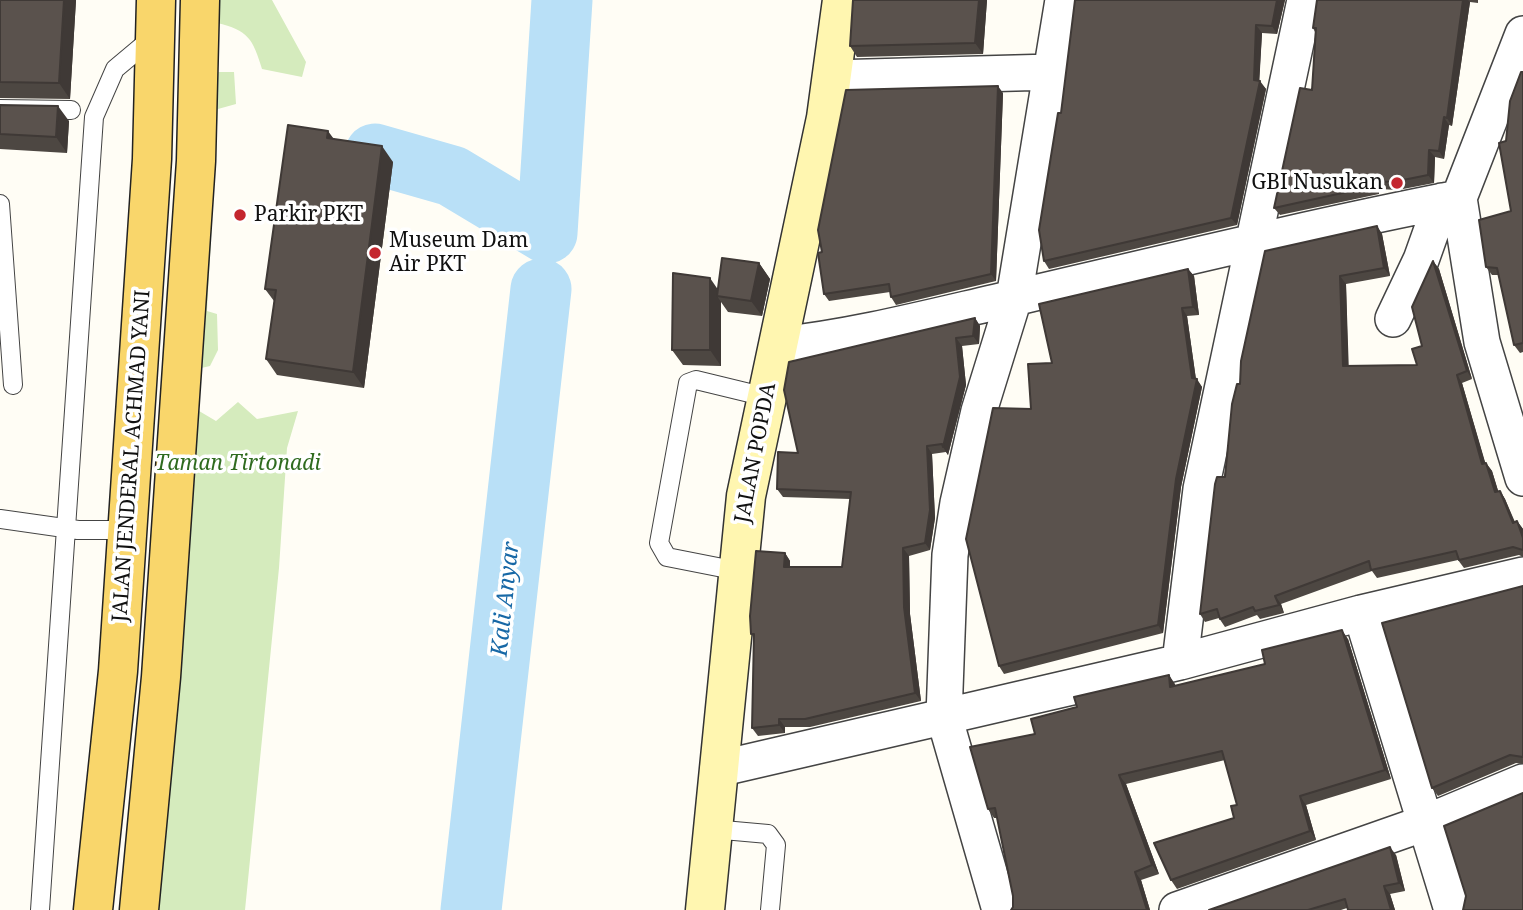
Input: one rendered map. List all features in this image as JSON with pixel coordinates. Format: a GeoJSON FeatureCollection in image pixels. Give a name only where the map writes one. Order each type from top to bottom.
{"type":"FeatureCollection","features":[{"type":"Feature","properties":{"kind":"main road","name":"JALAN POPDA"},"geometry":{"type":"LineString","coordinates":[[705,910],[746,496],[826,118],[842,0]]}},
{"type":"Feature","properties":{"kind":"main road"},"geometry":{"type":"LineString","coordinates":[[156,18],[199,16]]}},
{"type":"Feature","properties":{"kind":"main road","name":"JALAN JENDERAL ACHMAD YANI"},"geometry":{"type":"LineString","coordinates":[[139,910],[164,635],[196,160],[199,16]]}},
{"type":"Feature","properties":{"kind":"main road","name":"JALAN JENDERAL ACHMAD YANI"},"geometry":{"type":"LineString","coordinates":[[93,910],[118,671],[128,530],[152,159],[156,18]]}},
{"type":"Feature","properties":{"kind":"street"},"geometry":{"type":"LineString","coordinates":[[1000,910],[944,716],[950,555],[958,503],[991,366],[1014,298],[1063,0]]}},
{"type":"Feature","properties":{"kind":"street"},"geometry":{"type":"LineString","coordinates":[[1180,662],[1201,489],[1305,0]]}},
{"type":"Feature","properties":{"kind":"street"},"geometry":{"type":"LineString","coordinates":[[1393,320],[1451,199],[1523,34]]}},
{"type":"Feature","properties":{"kind":"street"},"geometry":{"type":"LineString","coordinates":[[831,78],[1052,72]]}},
{"type":"Feature","properties":{"kind":"street"},"geometry":{"type":"LineString","coordinates":[[779,345],[841,338],[909,325],[1014,298],[1451,199]]}},
{"type":"Feature","properties":{"kind":"street"},"geometry":{"type":"LineString","coordinates":[[1451,199],[1482,342],[1523,478]]}},
{"type":"Feature","properties":{"kind":"street"},"geometry":{"type":"LineString","coordinates":[[718,769],[1180,662],[1361,613],[1523,575]]}},
{"type":"Feature","properties":{"kind":"street"},"geometry":{"type":"LineString","coordinates":[[1361,613],[1452,910]]}},
{"type":"Feature","properties":{"kind":"street"},"geometry":{"type":"LineString","coordinates":[[1177,910],[1425,823],[1523,782]]}},
{"type":"Feature","properties":{"kind":"lane"},"geometry":{"type":"LineString","coordinates":[[40,910],[94,117],[115,69],[156,18]]}},
{"type":"Feature","properties":{"kind":"lane"},"geometry":{"type":"LineString","coordinates":[[0,109],[71,110]]}},
{"type":"Feature","properties":{"kind":"lane"},"geometry":{"type":"LineString","coordinates":[[0,204],[13,385]]}},
{"type":"Feature","properties":{"kind":"lane"},"geometry":{"type":"LineString","coordinates":[[738,571],[667,557],[659,542],[688,383],[695,380],[766,397]]}},
{"type":"Feature","properties":{"kind":"lane"},"geometry":{"type":"LineString","coordinates":[[0,519],[66,528],[128,530]]}},
{"type":"Feature","properties":{"kind":"lane"},"geometry":{"type":"LineString","coordinates":[[712,829],[768,834],[772,838],[776,845],[770,910]]}},
{"type":"Feature","properties":{"kind":"green space"},"geometry":{"type":"Polygon","coordinates":[[[217,0],[272,0],[306,62],[302,77],[262,69],[256,50],[248,37],[236,29],[217,23],[217,0]]]}},
{"type":"Feature","properties":{"kind":"green space"},"geometry":{"type":"Polygon","coordinates":[[[213,72],[234,72],[236,104],[218,109],[207,311],[217,314],[218,350],[210,366],[197,369],[213,72]]]}},
{"type":"Feature","properties":{"kind":"green space","name":"Taman Tirtonadi"},"geometry":{"type":"Polygon","coordinates":[[[238,402],[257,419],[298,411],[287,448],[279,568],[245,910],[153,910],[194,408],[216,421],[238,402]]]}},
{"type":"Feature","properties":{"kind":"building"},"geometry":{"type":"Polygon","coordinates":[[[0,0],[64,0],[59,83],[0,82],[0,0]]]}},
{"type":"Feature","properties":{"kind":"building"},"geometry":{"type":"Polygon","coordinates":[[[853,0],[979,0],[975,43],[850,46],[853,0]]]}},
{"type":"Feature","properties":{"kind":"building"},"geometry":{"type":"Polygon","coordinates":[[[1075,0],[1277,0],[1272,26],[1256,25],[1254,80],[1260,81],[1231,218],[1044,261],[1039,230],[1058,113],[1061,113],[1075,0]]]}},
{"type":"Feature","properties":{"kind":"building"},"geometry":{"type":"Polygon","coordinates":[[[1317,0],[1463,0],[1447,118],[1444,117],[1439,151],[1429,150],[1428,175],[1393,182],[1373,181],[1374,186],[1274,208],[1300,88],[1312,90],[1316,28],[1313,28],[1317,0]]]}},
{"type":"Feature","properties":{"kind":"building"},"geometry":{"type":"Polygon","coordinates":[[[1521,72],[1523,343],[1514,345],[1497,268],[1486,267],[1479,220],[1511,211],[1499,143],[1506,141],[1510,101],[1521,72]]]}},
{"type":"Feature","properties":{"kind":"building"},"geometry":{"type":"Polygon","coordinates":[[[998,86],[991,274],[891,297],[889,284],[824,294],[818,253],[822,252],[818,230],[846,90],[998,86]]]}},
{"type":"Feature","properties":{"kind":"building"},"geometry":{"type":"Polygon","coordinates":[[[0,105],[58,106],[56,137],[0,134],[0,105]]]}},
{"type":"Feature","properties":{"kind":"building"},"geometry":{"type":"Polygon","coordinates":[[[288,125],[328,131],[327,138],[382,146],[353,372],[266,359],[276,290],[265,289],[288,125]]]}},
{"type":"Feature","properties":{"kind":"building"},"geometry":{"type":"Polygon","coordinates":[[[1377,226],[1384,268],[1340,276],[1343,366],[1417,365],[1412,349],[1422,346],[1412,307],[1433,261],[1467,371],[1457,375],[1482,464],[1486,463],[1495,492],[1500,491],[1513,523],[1517,521],[1523,538],[1523,550],[1513,547],[1459,560],[1456,551],[1371,570],[1369,561],[1275,596],[1279,605],[1255,611],[1253,607],[1220,619],[1217,609],[1200,614],[1215,484],[1217,477],[1225,477],[1232,404],[1237,384],[1240,384],[1241,361],[1265,251],[1377,226]]]}},
{"type":"Feature","properties":{"kind":"building"},"geometry":{"type":"Polygon","coordinates":[[[722,258],[759,263],[751,301],[717,296],[722,258]]]}},
{"type":"Feature","properties":{"kind":"building"},"geometry":{"type":"Polygon","coordinates":[[[1188,269],[1193,307],[1182,308],[1192,378],[1197,379],[1176,479],[1158,625],[999,666],[966,539],[993,408],[1031,409],[1028,364],[1052,363],[1039,304],[1188,269]]]}},
{"type":"Feature","properties":{"kind":"building"},"geometry":{"type":"Polygon","coordinates":[[[673,273],[710,278],[710,350],[672,350],[673,273]]]}},
{"type":"Feature","properties":{"kind":"building"},"geometry":{"type":"Polygon","coordinates":[[[975,318],[973,336],[956,338],[960,377],[943,447],[942,444],[927,446],[930,510],[925,543],[903,548],[904,607],[915,693],[805,719],[779,719],[779,725],[752,728],[754,634],[751,634],[750,616],[756,551],[785,553],[784,567],[842,567],[851,492],[777,489],[778,452],[798,453],[784,390],[789,362],[975,318]]]}},
{"type":"Feature","properties":{"kind":"building"},"geometry":{"type":"Polygon","coordinates":[[[1523,586],[1523,757],[1510,755],[1432,788],[1382,623],[1523,586]]]}},
{"type":"Feature","properties":{"kind":"building"},"geometry":{"type":"Polygon","coordinates":[[[1342,630],[1385,770],[1300,796],[1310,831],[1171,880],[1154,843],[1234,818],[1231,806],[1237,805],[1222,751],[1119,775],[1152,865],[1135,872],[1147,910],[1011,910],[1013,896],[995,808],[988,809],[970,747],[1035,734],[1031,719],[1077,707],[1074,697],[1169,675],[1170,687],[1265,664],[1262,650],[1342,630]]]}},
{"type":"Feature","properties":{"kind":"building"},"geometry":{"type":"Polygon","coordinates":[[[1523,793],[1523,910],[1463,910],[1466,896],[1444,826],[1523,793]]]}},
{"type":"Feature","properties":{"kind":"building"},"geometry":{"type":"Polygon","coordinates":[[[1390,847],[1399,883],[1384,886],[1391,910],[1348,910],[1345,899],[1308,910],[1209,910],[1390,847]]]}},
{"type":"Feature","properties":{"kind":"waterway","name":"Kali Anyar"},"geometry":{"type":"LineString","coordinates":[[375,154],[452,176],[547,233],[562,0]]}},
{"type":"Feature","properties":{"kind":"waterway","name":"Kali Anyar"},"geometry":{"type":"LineString","coordinates":[[471,910],[541,289]]}},
{"type":"Feature","properties":{"kind":"place","name":"GBI Nusukan"},"geometry":{"type":"Point","coordinates":[1397,183]}},
{"type":"Feature","properties":{"kind":"place","name":"Parkir PKT"},"geometry":{"type":"Point","coordinates":[240,215]}},
{"type":"Feature","properties":{"kind":"place","name":"Museum Dam Air PKT"},"geometry":{"type":"Point","coordinates":[375,253]}}]}
